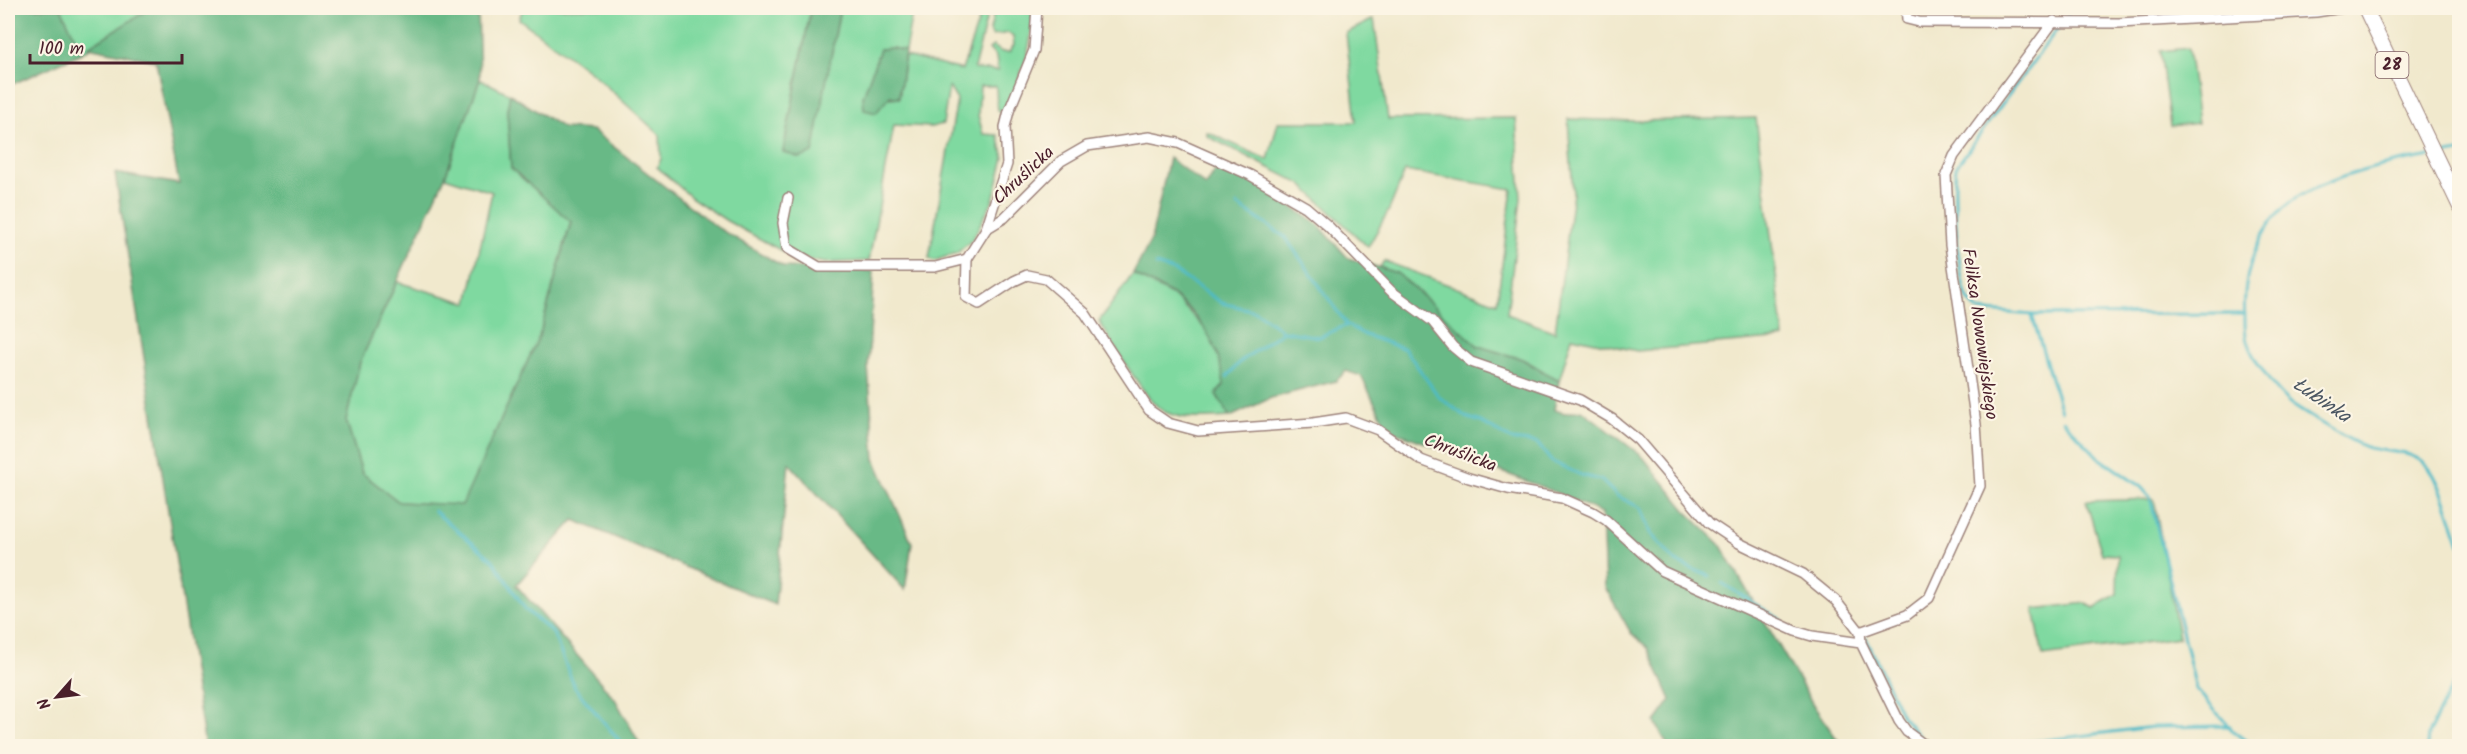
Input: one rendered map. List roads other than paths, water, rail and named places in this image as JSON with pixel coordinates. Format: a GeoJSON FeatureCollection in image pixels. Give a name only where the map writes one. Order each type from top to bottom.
{"type":"FeatureCollection","features":[{"type":"Feature","properties":{"kind":"main road","name":"28"},"geometry":{"type":"LineString","coordinates":[[2365,8],[2460,207]]}},
{"type":"Feature","properties":{"kind":"street"},"geometry":{"type":"LineString","coordinates":[[986,229],[1007,164],[1005,127],[1009,111],[1034,50],[1037,8]]}},
{"type":"Feature","properties":{"kind":"street"},"geometry":{"type":"LineString","coordinates":[[1906,8],[1907,19],[1919,22],[2119,23],[2316,12],[2342,8]]}},
{"type":"Feature","properties":{"kind":"street","name":"Feliksa Nowowiejskiego"},"geometry":{"type":"LineString","coordinates":[[1860,632],[1907,615],[1929,598],[1980,486],[1976,424],[1950,245],[1946,175],[1954,156],[2058,21]]}},
{"type":"Feature","properties":{"kind":"street","name":"Chruślicka"},"geometry":{"type":"LineString","coordinates":[[1860,632],[1836,602],[1803,574],[1739,543],[1709,523],[1638,440],[1612,419],[1580,400],[1471,362],[1453,347],[1425,315],[1391,291],[1313,213],[1250,175],[1178,143],[1149,137],[1087,146],[1061,160],[1004,218],[986,229],[967,259],[966,297],[979,304],[1014,281],[1028,275],[1046,279],[1085,313],[1149,410],[1168,423],[1198,431],[1313,423],[1346,418],[1378,430],[1421,460],[1508,489],[1562,498],[1593,512],[1662,571],[1795,631],[1812,636],[1861,643]]}},
{"type":"Feature","properties":{"kind":"street"},"geometry":{"type":"LineString","coordinates":[[788,198],[783,223],[787,248],[819,267],[935,267],[967,259]]}},
{"type":"Feature","properties":{"kind":"street"},"geometry":{"type":"LineString","coordinates":[[1860,632],[1861,643],[1899,722],[1906,732],[1926,747]]}},
{"type":"Feature","properties":{"kind":"waterway"},"geometry":{"type":"LineString","coordinates":[[2064,20],[2074,8]]}},
{"type":"Feature","properties":{"kind":"waterway"},"geometry":{"type":"LineString","coordinates":[[2060,25],[1956,167],[1959,254],[1964,288],[1969,300],[1977,310],[2032,315],[2245,314]]}},
{"type":"Feature","properties":{"kind":"waterway","name":"Łubinka"},"geometry":{"type":"LineString","coordinates":[[2441,155],[2460,152]]}},
{"type":"Feature","properties":{"kind":"waterway","name":"Łubinka"},"geometry":{"type":"LineString","coordinates":[[2431,156],[2350,174],[2305,193],[2276,216],[2257,246],[2246,282],[2245,330],[2250,349],[2259,366],[2291,404],[2359,444],[2412,456],[2426,465],[2441,490],[2460,544]]}},
{"type":"Feature","properties":{"kind":"waterway"},"geometry":{"type":"LineString","coordinates":[[1237,205],[1285,237],[1347,325]]}},
{"type":"Feature","properties":{"kind":"waterway"},"geometry":{"type":"LineString","coordinates":[[1156,265],[1174,271],[1222,303],[1255,311],[1283,331],[1319,337],[1347,325],[1365,335],[1405,349],[1439,397],[1466,417],[1481,422],[1512,440],[1537,443],[1551,461],[1581,475],[1601,480],[1617,496],[1641,508],[1650,533],[1676,562],[1709,576]]}},
{"type":"Feature","properties":{"kind":"waterway"},"geometry":{"type":"LineString","coordinates":[[2032,315],[2061,411]]}},
{"type":"Feature","properties":{"kind":"waterway"},"geometry":{"type":"LineString","coordinates":[[1227,377],[1240,362],[1283,331]]}},
{"type":"Feature","properties":{"kind":"waterway"},"geometry":{"type":"LineString","coordinates":[[2063,420],[2098,457],[2141,487],[2150,497],[2196,689],[2234,732],[2253,746]]}},
{"type":"Feature","properties":{"kind":"waterway"},"geometry":{"type":"LineString","coordinates":[[434,511],[493,560],[526,610],[553,633],[575,688],[624,746]]}},
{"type":"Feature","properties":{"kind":"waterway"},"geometry":{"type":"LineString","coordinates":[[1722,583],[1781,620]]}},
{"type":"Feature","properties":{"kind":"waterway"},"geometry":{"type":"LineString","coordinates":[[1866,638],[1902,716],[1919,736]]}},
{"type":"Feature","properties":{"kind":"waterway","name":"Łubinka"},"geometry":{"type":"LineString","coordinates":[[2427,746],[2428,734],[2460,671]]}},
{"type":"Feature","properties":{"kind":"waterway"},"geometry":{"type":"LineString","coordinates":[[1996,746],[2153,727],[2230,726]]}}]}
